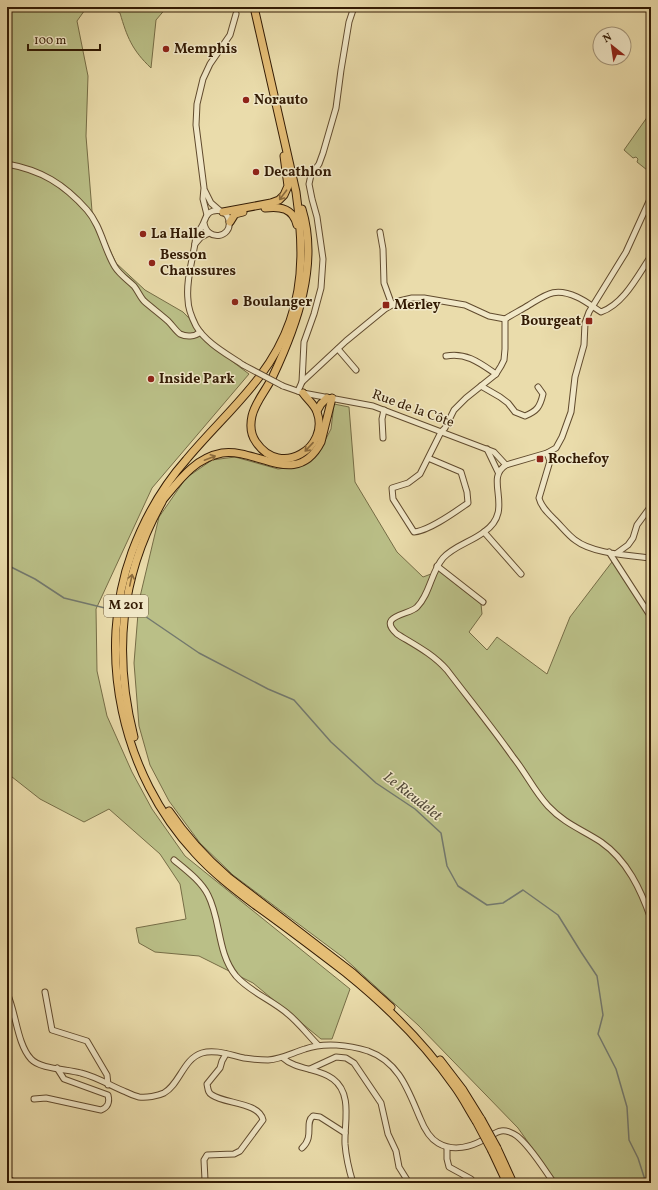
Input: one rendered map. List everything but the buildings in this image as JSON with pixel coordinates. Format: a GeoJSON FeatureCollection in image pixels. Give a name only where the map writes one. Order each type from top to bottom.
{"type":"FeatureCollection","features":[{"type":"Feature","properties":{"kind":"highway","name":"M 201"},"geometry":{"type":"LineString","coordinates":[[254,7],[296,192],[302,253],[296,298],[290,321],[272,359],[249,392],[189,456],[176,473],[149,515],[132,552],[117,611],[116,667],[120,706],[134,751],[149,786],[158,803],[188,844],[222,880],[348,974],[390,1012],[430,1054],[479,1120]]}},
{"type":"Feature","properties":{"kind":"highway","name":"M 201"},"geometry":{"type":"LineString","coordinates":[[259,7],[301,206],[305,243],[303,282],[294,315],[282,346],[263,378],[250,395],[188,464],[161,502],[146,533],[133,571],[124,615],[122,656],[125,694],[134,737],[141,759],[159,797],[196,847],[228,877],[353,973],[406,1022],[450,1072],[479,1120],[513,1183]]}},
{"type":"Feature","properties":{"kind":"highway"},"geometry":{"type":"LineString","coordinates":[[221,211],[271,203],[280,200],[284,195],[288,186],[279,116]]}},
{"type":"Feature","properties":{"kind":"highway"},"geometry":{"type":"LineString","coordinates":[[300,392],[317,411],[319,422],[314,441],[297,457],[287,460],[266,453],[256,442],[251,431],[252,417],[254,409],[270,382],[282,356],[299,310],[305,278],[307,248],[305,218],[301,206]]}},
{"type":"Feature","properties":{"kind":"highway"},"geometry":{"type":"LineString","coordinates":[[230,222],[235,214],[241,212],[270,207],[281,207],[286,209],[296,220],[299,246],[302,253]]}},
{"type":"Feature","properties":{"kind":"highway"},"geometry":{"type":"LineString","coordinates":[[317,411],[321,404],[330,398]]}},
{"type":"Feature","properties":{"kind":"highway"},"geometry":{"type":"LineString","coordinates":[[161,502],[187,472],[200,461],[217,455],[232,453],[285,466],[298,463],[306,459],[318,448],[321,442],[330,398]]}},
{"type":"Feature","properties":{"kind":"highway","name":"M 201"},"geometry":{"type":"LineString","coordinates":[[495,1150],[507,1183]]}},
{"type":"Feature","properties":{"kind":"street"},"geometry":{"type":"LineString","coordinates":[[300,392],[304,342],[321,288],[323,259],[317,217],[309,184],[311,175],[319,164],[323,153],[336,108],[349,22],[354,7]]}},
{"type":"Feature","properties":{"kind":"street"},"geometry":{"type":"LineString","coordinates":[[7,164],[43,175],[53,180],[75,198],[95,222],[116,269],[135,287],[145,301],[166,319],[179,333],[185,336],[193,336],[200,332],[193,320],[188,301],[188,283],[196,234],[204,223],[206,215],[203,199],[204,191],[196,125],[198,94],[208,67],[230,35],[236,14]]}},
{"type":"Feature","properties":{"kind":"street"},"geometry":{"type":"LineString","coordinates":[[204,191],[210,202],[229,218],[230,222],[228,229],[224,234],[217,236],[209,233],[206,230],[204,223]]}},
{"type":"Feature","properties":{"kind":"street"},"geometry":{"type":"LineString","coordinates":[[651,197],[626,252],[586,318],[584,345],[576,371],[571,412],[562,437],[556,448],[547,453],[506,465],[498,472],[496,479],[500,505],[498,515],[492,526],[449,552],[437,566],[423,600],[417,608],[399,614],[391,620],[392,630],[438,660],[515,758],[535,791],[549,806],[574,828],[601,842],[628,870],[644,897],[651,920]]}},
{"type":"Feature","properties":{"kind":"street"},"geometry":{"type":"LineString","coordinates":[[206,215],[212,211],[221,211]]}},
{"type":"Feature","properties":{"kind":"street"},"geometry":{"type":"LineString","coordinates":[[380,232],[383,249],[384,283],[392,305]]}},
{"type":"Feature","properties":{"kind":"street"},"geometry":{"type":"LineString","coordinates":[[195,245],[200,237],[209,233]]}},
{"type":"Feature","properties":{"kind":"street"},"geometry":{"type":"LineString","coordinates":[[302,382],[338,349],[399,301],[412,298],[424,298],[465,305],[489,316],[505,319],[549,293],[568,294],[578,298],[601,312],[615,305],[620,300],[651,256]]}},
{"type":"Feature","properties":{"kind":"street"},"geometry":{"type":"LineString","coordinates":[[428,458],[460,472],[467,492],[468,503],[456,512],[422,532],[414,532],[393,499],[392,488],[408,483],[420,474],[428,458],[441,432],[445,428],[454,410],[466,398],[496,374],[504,360],[505,319]]}},
{"type":"Feature","properties":{"kind":"street","name":"Rue de la Côte"},"geometry":{"type":"LineString","coordinates":[[200,332],[223,352],[283,386],[300,392],[373,406],[494,452],[506,465]]}},
{"type":"Feature","properties":{"kind":"street"},"geometry":{"type":"LineString","coordinates":[[338,349],[356,370]]}},
{"type":"Feature","properties":{"kind":"street"},"geometry":{"type":"LineString","coordinates":[[446,356],[454,354],[462,355],[480,362],[496,374]]}},
{"type":"Feature","properties":{"kind":"street"},"geometry":{"type":"LineString","coordinates":[[481,386],[508,403],[515,412],[525,416],[534,412],[540,404],[543,394],[538,387]]}},
{"type":"Feature","properties":{"kind":"street"},"geometry":{"type":"LineString","coordinates":[[383,438],[382,418],[384,410]]}},
{"type":"Feature","properties":{"kind":"street"},"geometry":{"type":"LineString","coordinates":[[487,449],[498,472]]}},
{"type":"Feature","properties":{"kind":"street"},"geometry":{"type":"LineString","coordinates":[[547,453],[550,461],[539,498],[540,503],[576,541],[589,547],[609,552],[651,558]]}},
{"type":"Feature","properties":{"kind":"street"},"geometry":{"type":"LineString","coordinates":[[617,553],[628,545],[633,538],[637,525],[651,506]]}},
{"type":"Feature","properties":{"kind":"street"},"geometry":{"type":"LineString","coordinates":[[484,532],[522,574]]}},
{"type":"Feature","properties":{"kind":"street"},"geometry":{"type":"LineString","coordinates":[[609,552],[651,617]]}},
{"type":"Feature","properties":{"kind":"street"},"geometry":{"type":"LineString","coordinates":[[437,566],[483,602]]}},
{"type":"Feature","properties":{"kind":"street"},"geometry":{"type":"LineString","coordinates":[[174,860],[197,880],[208,894],[228,962],[236,976],[253,990],[289,1014],[318,1045]]}},
{"type":"Feature","properties":{"kind":"street"},"geometry":{"type":"LineString","coordinates":[[45,992],[52,1030],[87,1041],[107,1076],[108,1085]]}},
{"type":"Feature","properties":{"kind":"street"},"geometry":{"type":"LineString","coordinates":[[7,993],[19,1035],[30,1058],[36,1064],[88,1075],[108,1085],[140,1097],[151,1097],[163,1094],[173,1086],[191,1060],[201,1053],[212,1051],[246,1058],[268,1060],[283,1058],[306,1048],[318,1045],[336,1045],[366,1051],[384,1059],[397,1071],[407,1087],[422,1124],[431,1138],[438,1143],[447,1148],[457,1148],[480,1142],[500,1131],[508,1132],[516,1135],[524,1143],[554,1183]]}},
{"type":"Feature","properties":{"kind":"street"},"geometry":{"type":"LineString","coordinates":[[205,1180],[204,1160],[207,1155],[234,1154],[240,1151],[263,1120],[262,1116],[250,1108],[213,1096],[208,1091],[207,1084],[220,1068],[226,1054]]}},
{"type":"Feature","properties":{"kind":"street"},"geometry":{"type":"LineString","coordinates":[[310,1069],[336,1057],[346,1058],[354,1063],[381,1103],[388,1134],[396,1151],[399,1167],[409,1183]]}},
{"type":"Feature","properties":{"kind":"street"},"geometry":{"type":"LineString","coordinates":[[283,1058],[288,1063],[310,1069],[334,1079],[341,1087],[346,1110],[345,1133],[347,1159],[353,1183]]}},
{"type":"Feature","properties":{"kind":"street"},"geometry":{"type":"LineString","coordinates":[[34,1099],[46,1098],[101,1110],[107,1106],[110,1101],[108,1095],[64,1079],[57,1068]]}},
{"type":"Feature","properties":{"kind":"street"},"geometry":{"type":"LineString","coordinates":[[302,1148],[306,1144],[309,1137],[309,1122],[310,1118],[313,1116],[320,1117],[345,1133]]}},
{"type":"Feature","properties":{"kind":"street"},"geometry":{"type":"LineString","coordinates":[[447,1148],[449,1167],[471,1179]]}},
{"type":"Feature","properties":{"kind":"street"},"geometry":{"type":"LineString","coordinates":[[7,1173],[10,1181]]}},
{"type":"Feature","properties":{"kind":"green space"},"geometry":{"type":"Polygon","coordinates":[[[7,7],[87,7],[77,21],[88,76],[86,136],[92,211],[116,263],[145,290],[183,312],[229,359],[249,374],[152,488],[96,609],[97,671],[107,716],[132,772],[152,809],[185,856],[350,989],[332,1039],[321,1039],[253,983],[199,956],[155,952],[139,943],[136,928],[186,919],[180,884],[160,854],[109,809],[84,822],[40,799],[7,773],[7,7]]]}},
{"type":"Feature","properties":{"kind":"green space"},"geometry":{"type":"Polygon","coordinates":[[[109,7],[167,7],[156,20],[151,68],[139,55],[131,43],[120,13],[109,7]]]}},
{"type":"Feature","properties":{"kind":"green space"},"geometry":{"type":"Polygon","coordinates":[[[648,116],[651,118],[651,164],[647,170],[637,162],[638,159],[636,157],[633,158],[624,150],[648,116]]]}},
{"type":"Feature","properties":{"kind":"green space"},"geometry":{"type":"Polygon","coordinates":[[[334,404],[349,407],[355,482],[397,552],[423,577],[439,571],[481,604],[482,614],[469,632],[487,650],[497,637],[547,674],[570,617],[615,558],[651,612],[651,1183],[557,1183],[518,1128],[418,1025],[344,958],[233,875],[200,843],[169,801],[150,765],[139,726],[134,663],[139,601],[159,517],[186,478],[212,460],[235,457],[278,469],[301,466],[318,454],[331,429],[334,404]]]}},
{"type":"Feature","properties":{"kind":"waterway","name":"Le Rieudelet"},"geometry":{"type":"LineString","coordinates":[[7,565],[35,579],[64,598],[105,608]]}},
{"type":"Feature","properties":{"kind":"waterway","name":"Le Rieudelet"},"geometry":{"type":"LineString","coordinates":[[133,608],[199,653],[268,689],[294,700],[331,742],[376,783],[415,809],[441,833],[447,866],[458,886],[487,905],[503,903],[523,890],[558,915],[597,976],[603,1015],[598,1034],[616,1069],[627,1107],[629,1140],[638,1158],[646,1183]]}},
{"type":"Feature","properties":{"kind":"place","name":"Memphis"},"geometry":{"type":"Point","coordinates":[166,49]}},
{"type":"Feature","properties":{"kind":"place","name":"Norauto"},"geometry":{"type":"Point","coordinates":[246,100]}},
{"type":"Feature","properties":{"kind":"place","name":"Decathlon"},"geometry":{"type":"Point","coordinates":[256,172]}},
{"type":"Feature","properties":{"kind":"place","name":"La Halle"},"geometry":{"type":"Point","coordinates":[143,234]}},
{"type":"Feature","properties":{"kind":"place","name":"Besson Chaussures"},"geometry":{"type":"Point","coordinates":[152,263]}},
{"type":"Feature","properties":{"kind":"place","name":"Boulanger"},"geometry":{"type":"Point","coordinates":[235,302]}},
{"type":"Feature","properties":{"kind":"place","name":"Merley"},"geometry":{"type":"Point","coordinates":[386,305]}},
{"type":"Feature","properties":{"kind":"place","name":"Bourgeat"},"geometry":{"type":"Point","coordinates":[589,321]}},
{"type":"Feature","properties":{"kind":"place","name":"Inside Park"},"geometry":{"type":"Point","coordinates":[151,379]}},
{"type":"Feature","properties":{"kind":"place","name":"Rochefoy"},"geometry":{"type":"Point","coordinates":[540,459]}}]}
